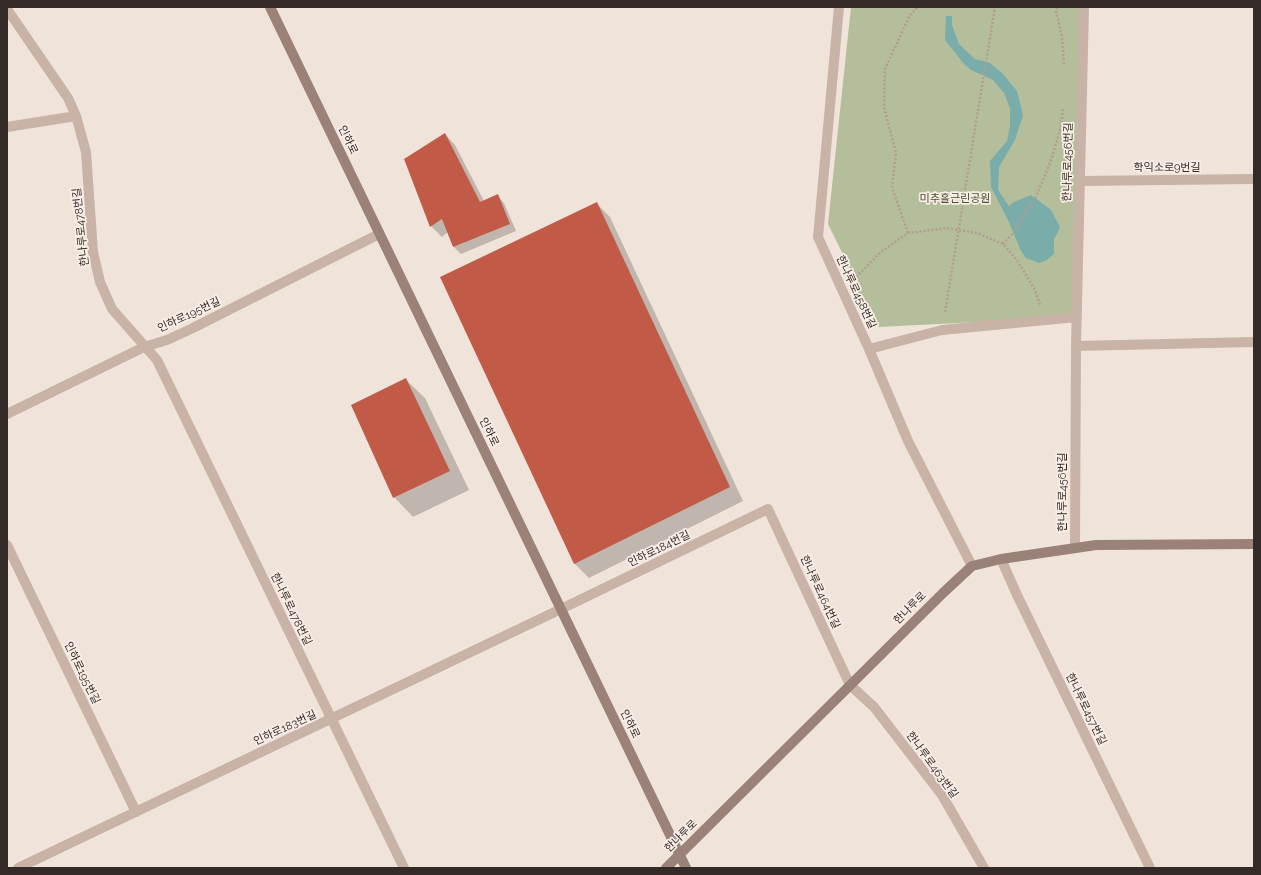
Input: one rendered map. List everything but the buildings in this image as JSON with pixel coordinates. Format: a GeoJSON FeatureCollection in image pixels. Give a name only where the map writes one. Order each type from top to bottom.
{"type":"FeatureCollection","features":[{"type":"Feature","properties":{"kind":"main road","name":"인하로"},"geometry":{"type":"LineString","coordinates":[[270,7],[686,868]]}},
{"type":"Feature","properties":{"kind":"main road","name":"한나루로"},"geometry":{"type":"LineString","coordinates":[[666,868],[942,593],[972,566],[1001,559],[1096,545],[1254,544]]}},
{"type":"Feature","properties":{"kind":"street","name":"한나루로458번길"},"geometry":{"type":"LineString","coordinates":[[839,7],[818,238],[870,349],[908,441],[972,566]]}},
{"type":"Feature","properties":{"kind":"street","name":"한나루로456번길"},"geometry":{"type":"LineString","coordinates":[[1075,548],[1076,346],[1084,7]]}},
{"type":"Feature","properties":{"kind":"street","name":"한나루로478번길"},"geometry":{"type":"LineString","coordinates":[[7,10],[68,98],[76,116],[86,152],[93,252],[100,282],[112,309],[157,360],[404,868]]}},
{"type":"Feature","properties":{"kind":"street"},"geometry":{"type":"LineString","coordinates":[[7,127],[76,116]]}},
{"type":"Feature","properties":{"kind":"street","name":"학익소로9번길"},"geometry":{"type":"LineString","coordinates":[[1080,181],[1254,180]]}},
{"type":"Feature","properties":{"kind":"street","name":"인하로195번길"},"geometry":{"type":"LineString","coordinates":[[7,414],[144,347],[167,340],[191,329],[379,234]]}},
{"type":"Feature","properties":{"kind":"street"},"geometry":{"type":"LineString","coordinates":[[870,349],[942,330],[980,328],[1077,317]]}},
{"type":"Feature","properties":{"kind":"street"},"geometry":{"type":"LineString","coordinates":[[1076,346],[1254,342]]}},
{"type":"Feature","properties":{"kind":"street","name":"인하로184번길"},"geometry":{"type":"LineString","coordinates":[[561,609],[768,509]]}},
{"type":"Feature","properties":{"kind":"street","name":"한나루로464번길"},"geometry":{"type":"LineString","coordinates":[[768,509],[850,685]]}},
{"type":"Feature","properties":{"kind":"street","name":"인하로195번길"},"geometry":{"type":"LineString","coordinates":[[7,545],[136,812]]}},
{"type":"Feature","properties":{"kind":"street","name":"한나루로457번길"},"geometry":{"type":"LineString","coordinates":[[1001,559],[1017,595],[1150,868]]}},
{"type":"Feature","properties":{"kind":"street","name":"인하로183번길"},"geometry":{"type":"LineString","coordinates":[[18,868],[561,609]]}},
{"type":"Feature","properties":{"kind":"street","name":"한나루로463번길"},"geometry":{"type":"LineString","coordinates":[[850,685],[874,707],[942,795],[984,868]]}},
{"type":"Feature","properties":{"kind":"path"},"geometry":{"type":"LineString","coordinates":[[908,233],[892,186],[896,153],[884,107],[885,69],[910,15],[918,7]]}},
{"type":"Feature","properties":{"kind":"path"},"geometry":{"type":"LineString","coordinates":[[942,330],[960,230],[995,7]]}},
{"type":"Feature","properties":{"kind":"path"},"geometry":{"type":"LineString","coordinates":[[1057,7],[1056,11],[1062,37],[1064,66]]}},
{"type":"Feature","properties":{"kind":"path"},"geometry":{"type":"LineString","coordinates":[[1003,244],[1012,234],[1036,196],[1050,163],[1061,127],[1063,104]]}},
{"type":"Feature","properties":{"kind":"path"},"geometry":{"type":"LineString","coordinates":[[850,282],[881,252],[908,233],[947,228],[977,233],[1003,244],[1017,260],[1035,290],[1045,320]]}},
{"type":"Feature","properties":{"kind":"green space","name":"미추홀근린공원"},"geometry":{"type":"Polygon","coordinates":[[[851,7],[1084,7],[1077,317],[879,327],[866,302],[857,295],[859,287],[828,224],[851,7]]]}},
{"type":"Feature","properties":{"kind":"water"},"geometry":{"type":"Polygon","coordinates":[[[946,16],[952,16],[952,25],[959,44],[975,59],[990,63],[1003,74],[1017,91],[1023,115],[1015,140],[999,167],[998,190],[1009,206],[1014,202],[1031,195],[1051,210],[1060,227],[1054,240],[1054,254],[1047,260],[1039,263],[1026,258],[1021,251],[1008,220],[991,187],[990,161],[1007,141],[1010,126],[1010,108],[1004,93],[993,80],[971,70],[964,64],[945,40],[946,16]]]}}]}
